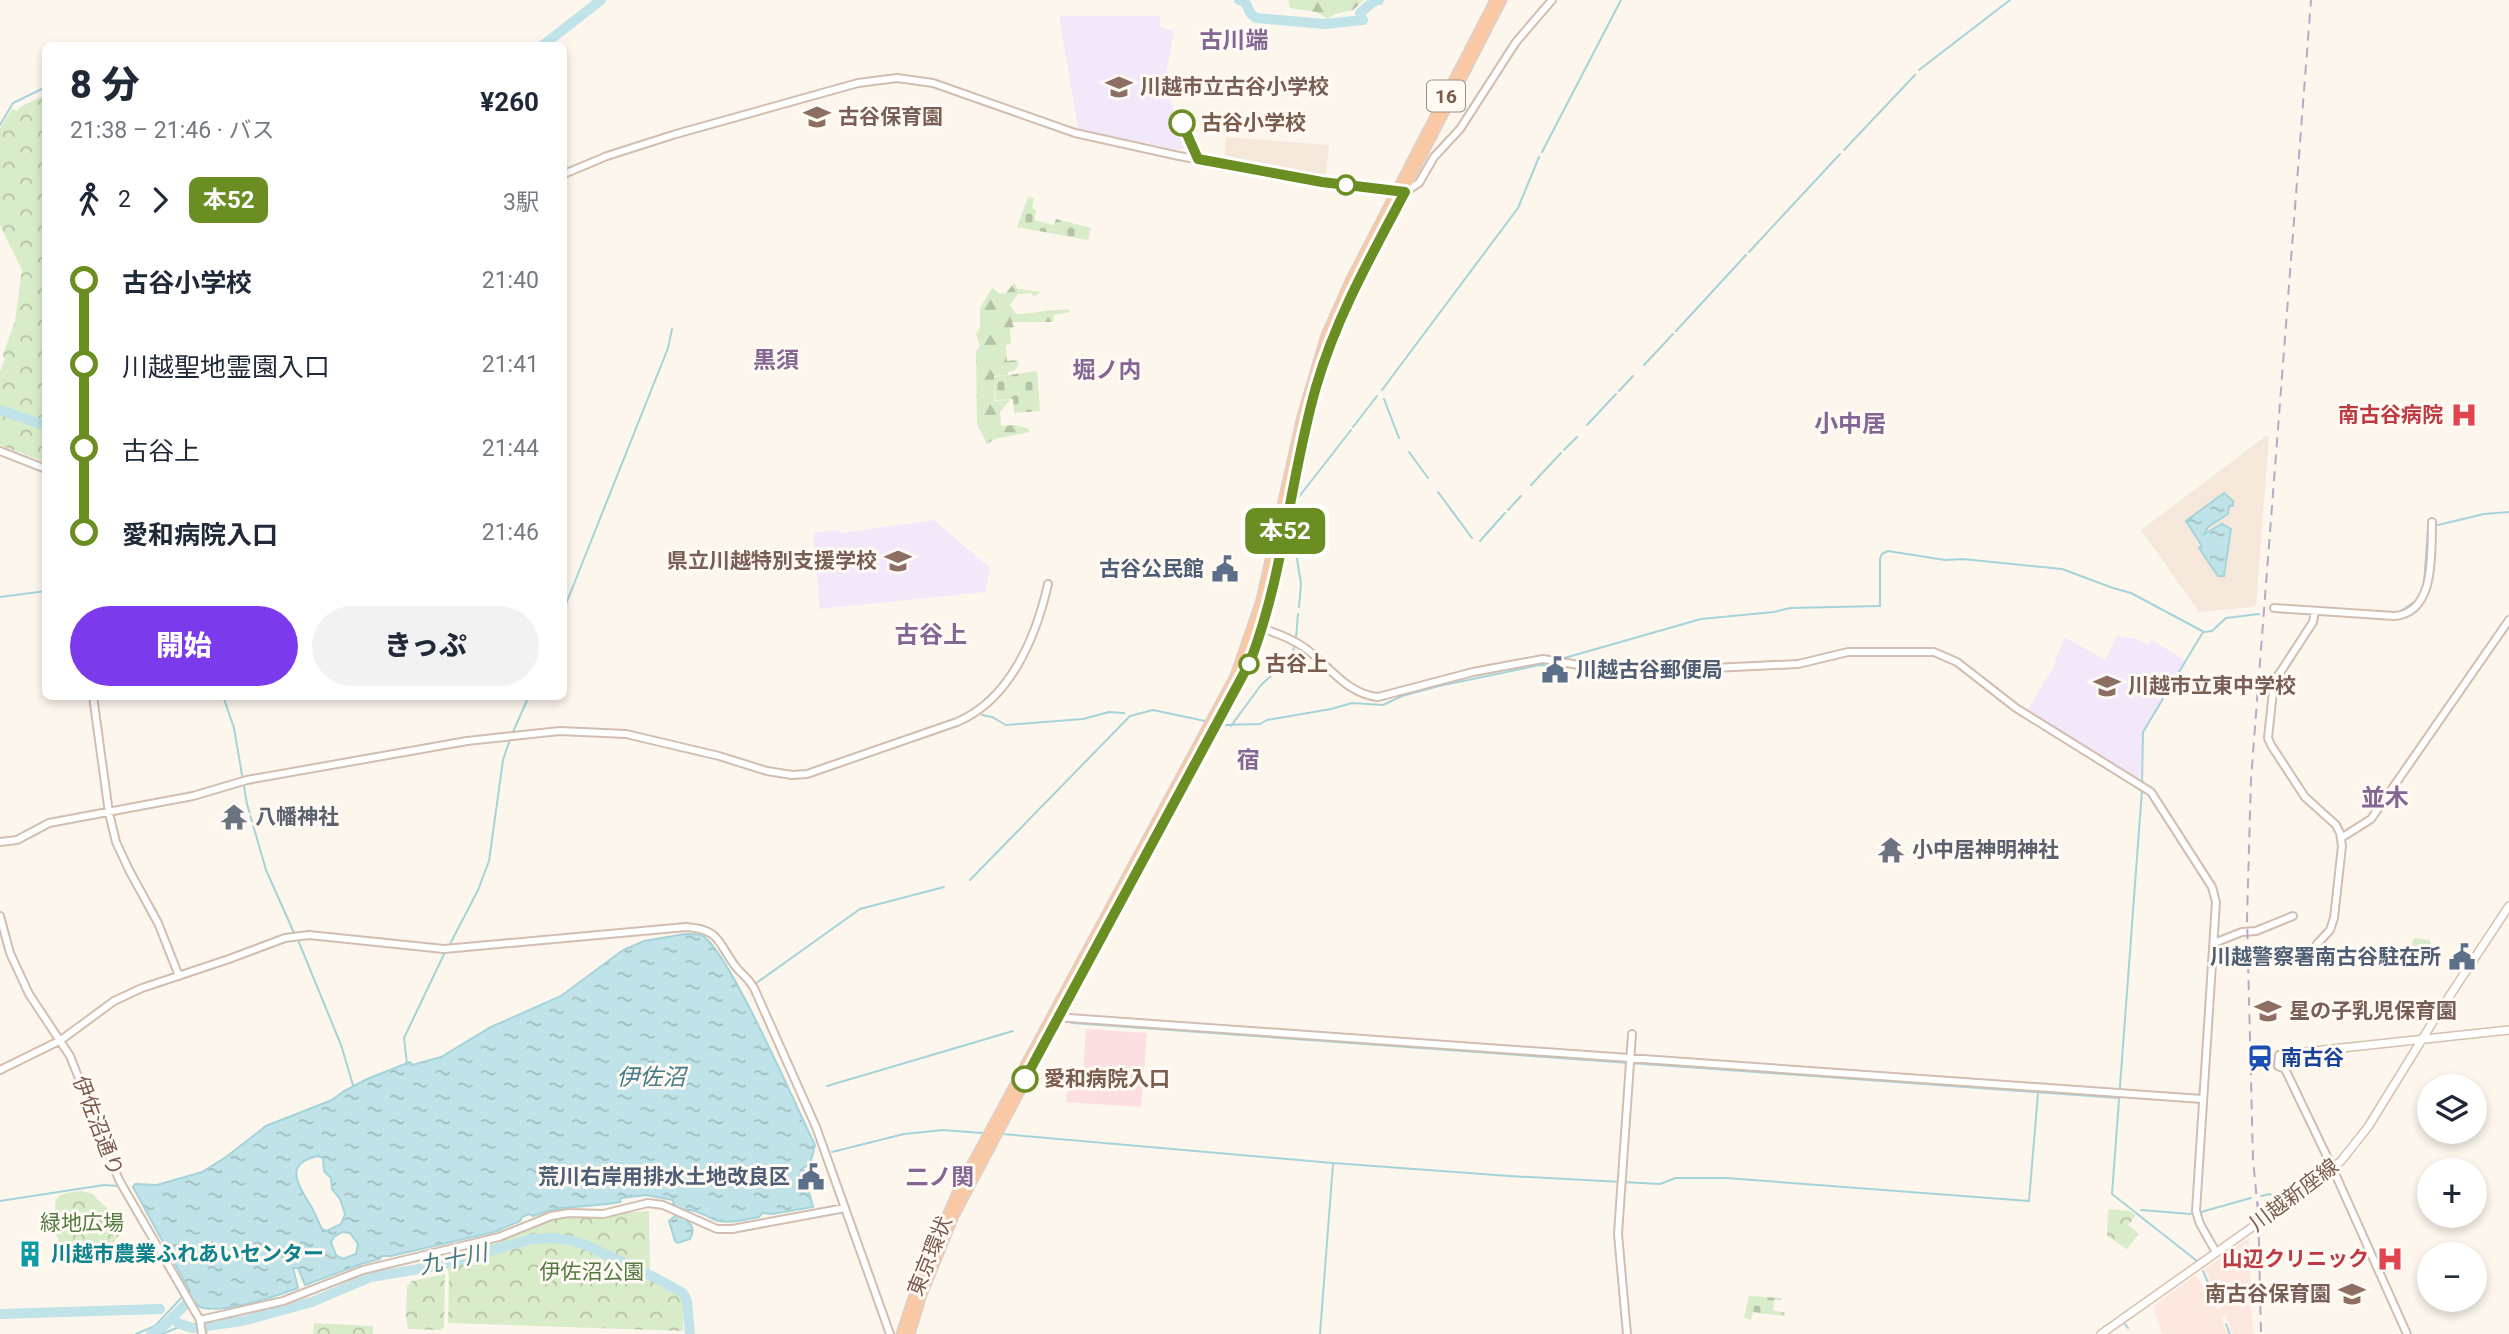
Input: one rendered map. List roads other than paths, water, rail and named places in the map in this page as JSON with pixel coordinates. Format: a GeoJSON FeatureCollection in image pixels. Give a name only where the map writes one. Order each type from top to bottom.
{"type":"FeatureCollection","features":[{"type":"Feature","properties":{"kind":"highway","name":"東京環状"},"geometry":{"type":"LineString","coordinates":[[1401,192],[1495,0]]}},
{"type":"Feature","properties":{"kind":"highway","name":"東京環状"},"geometry":{"type":"LineString","coordinates":[[901,1334],[918,1283],[959,1188],[1231,700],[1258,627],[1302,416],[1326,335],[1351,279],[1401,192],[1502,0]]}},
{"type":"Feature","properties":{"kind":"highway","name":"東京環状"},"geometry":{"type":"LineString","coordinates":[[911,1334],[926,1286],[954,1216],[1054,1017]]}},
{"type":"Feature","properties":{"kind":"main road","name":"川越新座線"},"geometry":{"type":"LineString","coordinates":[[2101,1334],[2333,1168],[2368,1127],[2422,1038],[2509,906]]}},
{"type":"Feature","properties":{"kind":"main road"},"geometry":{"type":"LineString","coordinates":[[2292,1056],[2422,1038],[2509,1030]]}},
{"type":"Feature","properties":{"kind":"street"},"geometry":{"type":"LineString","coordinates":[[567,173],[607,156],[676,134],[858,83],[897,78],[933,83],[1075,133],[1263,172],[1401,192],[1419,183],[1434,158],[1465,124],[1516,42],[1552,0]]}},
{"type":"Feature","properties":{"kind":"street"},"geometry":{"type":"LineString","coordinates":[[0,451],[42,467]]}},
{"type":"Feature","properties":{"kind":"street"},"geometry":{"type":"LineString","coordinates":[[2274,608],[2394,617],[2411,611],[2420,603],[2426,591],[2432,522]]}},
{"type":"Feature","properties":{"kind":"street"},"geometry":{"type":"LineString","coordinates":[[0,842],[17,839],[49,823],[193,796],[247,780],[467,741],[559,731],[626,734],[719,756],[767,771],[792,775],[807,774],[957,722],[978,712],[1003,686],[1028,645],[1040,620],[1048,584]]}},
{"type":"Feature","properties":{"kind":"street"},"geometry":{"type":"LineString","coordinates":[[2315,611],[2313,622],[2274,682],[2268,738],[2305,797],[2336,825],[2342,838],[2334,918],[2330,930],[2317,944]]}},
{"type":"Feature","properties":{"kind":"street"},"geometry":{"type":"LineString","coordinates":[[2342,838],[2371,819],[2509,620]]}},
{"type":"Feature","properties":{"kind":"street"},"geometry":{"type":"LineString","coordinates":[[1258,627],[1283,635],[1306,649],[1353,689],[1378,696],[1473,672],[1543,659],[1609,670],[1652,671],[1798,664],[1856,652],[1914,651],[1941,654],[1957,662],[2016,708],[2155,795],[2212,887],[2216,902],[2214,943],[2196,1211],[2200,1224],[2216,1252]]}},
{"type":"Feature","properties":{"kind":"street"},"geometry":{"type":"LineString","coordinates":[[94,700],[109,813],[120,854],[153,913],[179,976]]}},
{"type":"Feature","properties":{"kind":"street","name":"伊佐沼通り"},"geometry":{"type":"LineString","coordinates":[[0,916],[10,953],[29,994],[61,1040],[78,1072],[119,1180],[200,1322],[202,1333]]}},
{"type":"Feature","properties":{"kind":"street"},"geometry":{"type":"LineString","coordinates":[[2214,943],[2242,932],[2256,931],[2293,916]]}},
{"type":"Feature","properties":{"kind":"street"},"geometry":{"type":"LineString","coordinates":[[0,1070],[61,1040],[114,1001],[142,988],[300,934],[444,949],[686,926],[703,929],[715,935],[736,966],[747,974],[754,988],[816,1127],[890,1334]]}},
{"type":"Feature","properties":{"kind":"street"},"geometry":{"type":"LineString","coordinates":[[1054,1017],[2202,1099]]}},
{"type":"Feature","properties":{"kind":"street"},"geometry":{"type":"LineString","coordinates":[[1627,1334],[1618,1234],[1632,1034]]}},
{"type":"Feature","properties":{"kind":"street"},"geometry":{"type":"LineString","coordinates":[[2285,1069],[2292,1056],[2279,1055],[2278,1066],[2285,1069],[2333,1168],[2407,1334]]}},
{"type":"Feature","properties":{"kind":"street"},"geometry":{"type":"LineString","coordinates":[[200,1322],[283,1301],[363,1270],[499,1237],[551,1216],[569,1213],[603,1214],[648,1203],[673,1209],[717,1229],[732,1229],[845,1208]]}},
{"type":"Feature","properties":{"kind":"water"},"geometry":{"type":"Polygon","coordinates":[[[2224,493],[2233,501],[2233,506],[2229,506],[2228,514],[2208,527],[2204,534],[2222,524],[2231,529],[2224,576],[2218,576],[2199,548],[2202,546],[2186,521],[2224,493]]]}},
{"type":"Feature","properties":{"kind":"water","name":"伊佐沼"},"geometry":{"type":"Polygon","coordinates":[[[685,934],[701,935],[713,946],[727,968],[761,1031],[815,1145],[810,1164],[803,1168],[813,1207],[772,1214],[762,1213],[759,1217],[729,1222],[687,1210],[687,1221],[692,1227],[692,1233],[690,1239],[678,1243],[669,1221],[675,1216],[673,1200],[646,1195],[621,1198],[620,1202],[609,1204],[565,1208],[533,1216],[529,1214],[520,1221],[494,1232],[382,1256],[380,1259],[305,1285],[298,1268],[293,1268],[298,1288],[232,1307],[219,1309],[198,1306],[133,1187],[135,1184],[157,1185],[202,1172],[266,1126],[332,1100],[367,1079],[410,1062],[412,1065],[441,1057],[491,1027],[561,996],[623,950],[644,941],[685,934]],[[318,1156],[300,1165],[297,1177],[322,1229],[327,1231],[341,1224],[345,1214],[340,1199],[332,1189],[331,1178],[324,1171],[323,1158],[318,1156]],[[342,1232],[331,1242],[336,1255],[343,1259],[356,1254],[358,1244],[350,1233],[342,1232]]]}},
{"type":"Feature","properties":{"kind":"waterway"},"geometry":{"type":"LineString","coordinates":[[547,42],[601,0]]}},
{"type":"Feature","properties":{"kind":"waterway"},"geometry":{"type":"LineString","coordinates":[[1239,0],[1245,2],[1256,18],[1325,24],[1363,20],[1360,13],[1379,0]]}},
{"type":"Feature","properties":{"kind":"waterway"},"geometry":{"type":"LineString","coordinates":[[1542,152],[1621,0]]}},
{"type":"Feature","properties":{"kind":"waterway"},"geometry":{"type":"LineString","coordinates":[[1919,70],[2010,0]]}},
{"type":"Feature","properties":{"kind":"waterway"},"geometry":{"type":"LineString","coordinates":[[1844,150],[1915,75]]}},
{"type":"Feature","properties":{"kind":"waterway"},"geometry":{"type":"LineString","coordinates":[[0,125],[13,103],[42,89]]}},
{"type":"Feature","properties":{"kind":"waterway"},"geometry":{"type":"LineString","coordinates":[[1749,252],[1840,154]]}},
{"type":"Feature","properties":{"kind":"waterway"},"geometry":{"type":"LineString","coordinates":[[1382,390],[1518,208],[1539,157]]}},
{"type":"Feature","properties":{"kind":"waterway"},"geometry":{"type":"LineString","coordinates":[[1676,331],[1746,255]]}},
{"type":"Feature","properties":{"kind":"waterway"},"geometry":{"type":"LineString","coordinates":[[567,601],[668,348],[672,329]]}},
{"type":"Feature","properties":{"kind":"waterway"},"geometry":{"type":"LineString","coordinates":[[1644,365],[1673,334]]}},
{"type":"Feature","properties":{"kind":"waterway"},"geometry":{"type":"LineString","coordinates":[[1619,391],[1633,376]]}},
{"type":"Feature","properties":{"kind":"waterway"},"geometry":{"type":"LineString","coordinates":[[1587,425],[1616,394]]}},
{"type":"Feature","properties":{"kind":"waterway"},"geometry":{"type":"LineString","coordinates":[[1353,427],[1377,396]]}},
{"type":"Feature","properties":{"kind":"waterway"},"geometry":{"type":"LineString","coordinates":[[1384,399],[1399,438]]}},
{"type":"Feature","properties":{"kind":"waterway"},"geometry":{"type":"LineString","coordinates":[[0,410],[42,425]]}},
{"type":"Feature","properties":{"kind":"waterway"},"geometry":{"type":"LineString","coordinates":[[1298,498],[1351,430]]}},
{"type":"Feature","properties":{"kind":"waterway"},"geometry":{"type":"LineString","coordinates":[[1564,450],[1577,437]]}},
{"type":"Feature","properties":{"kind":"waterway"},"geometry":{"type":"LineString","coordinates":[[1409,452],[1428,478]]}},
{"type":"Feature","properties":{"kind":"waterway"},"geometry":{"type":"LineString","coordinates":[[1531,485],[1561,453]]}},
{"type":"Feature","properties":{"kind":"waterway"},"geometry":{"type":"LineString","coordinates":[[1438,492],[1472,538]]}},
{"type":"Feature","properties":{"kind":"waterway"},"geometry":{"type":"LineString","coordinates":[[1508,510],[1521,496]]}},
{"type":"Feature","properties":{"kind":"waterway"},"geometry":{"type":"LineString","coordinates":[[2438,525],[2484,514],[2509,512]]}},
{"type":"Feature","properties":{"kind":"waterway"},"geometry":{"type":"LineString","coordinates":[[1480,541],[1505,513]]}},
{"type":"Feature","properties":{"kind":"waterway"},"geometry":{"type":"LineString","coordinates":[[1292,529],[1294,540]]}},
{"type":"Feature","properties":{"kind":"waterway"},"geometry":{"type":"LineString","coordinates":[[2424,583],[2428,529]]}},
{"type":"Feature","properties":{"kind":"waterway"},"geometry":{"type":"LineString","coordinates":[[1295,546],[1301,584],[1299,607]]}},
{"type":"Feature","properties":{"kind":"waterway"},"geometry":{"type":"LineString","coordinates":[[1561,659],[1701,619],[1790,608],[1880,606],[1880,559],[1882,554],[1888,551],[1945,560],[1963,559],[2062,569],[2131,593],[2204,632],[2212,631],[2226,618],[2259,614]]}},
{"type":"Feature","properties":{"kind":"waterway"},"geometry":{"type":"LineString","coordinates":[[0,597],[42,592]]}},
{"type":"Feature","properties":{"kind":"waterway"},"geometry":{"type":"LineString","coordinates":[[2401,611],[2417,600]]}},
{"type":"Feature","properties":{"kind":"waterway"},"geometry":{"type":"LineString","coordinates":[[2289,606],[2347,610]]}},
{"type":"Feature","properties":{"kind":"waterway"},"geometry":{"type":"LineString","coordinates":[[1296,638],[1298,614]]}},
{"type":"Feature","properties":{"kind":"waterway"},"geometry":{"type":"LineString","coordinates":[[2142,785],[2143,732],[2203,632]]}},
{"type":"Feature","properties":{"kind":"waterway"},"geometry":{"type":"LineString","coordinates":[[1231,726],[1261,685],[1288,660],[1295,646]]}},
{"type":"Feature","properties":{"kind":"waterway"},"geometry":{"type":"LineString","coordinates":[[1221,725],[1260,724],[1267,720],[1352,703],[1383,705],[1402,696],[1439,686],[1540,665],[1556,666],[1558,663]]}},
{"type":"Feature","properties":{"kind":"waterway"},"geometry":{"type":"LineString","coordinates":[[224,700],[234,728],[247,804],[266,870],[295,935]]}},
{"type":"Feature","properties":{"kind":"waterway"},"geometry":{"type":"LineString","coordinates":[[512,734],[527,700]]}},
{"type":"Feature","properties":{"kind":"waterway"},"geometry":{"type":"LineString","coordinates":[[970,880],[1130,716],[1153,710],[1205,721]]}},
{"type":"Feature","properties":{"kind":"waterway"},"geometry":{"type":"LineString","coordinates":[[982,715],[1006,725],[1083,719],[1109,712],[1124,713]]}},
{"type":"Feature","properties":{"kind":"waterway"},"geometry":{"type":"LineString","coordinates":[[449,946],[478,890],[489,861],[503,760],[510,739]]}},
{"type":"Feature","properties":{"kind":"waterway"},"geometry":{"type":"LineString","coordinates":[[2142,790],[2112,1194],[2197,1261]]}},
{"type":"Feature","properties":{"kind":"waterway"},"geometry":{"type":"LineString","coordinates":[[755,984],[860,909],[944,887]]}},
{"type":"Feature","properties":{"kind":"waterway"},"geometry":{"type":"LineString","coordinates":[[298,940],[341,1045],[353,1085]]}},
{"type":"Feature","properties":{"kind":"waterway"},"geometry":{"type":"LineString","coordinates":[[407,1064],[404,1038],[446,950]]}},
{"type":"Feature","properties":{"kind":"waterway"},"geometry":{"type":"LineString","coordinates":[[1072,1023],[2118,1098]]}},
{"type":"Feature","properties":{"kind":"waterway"},"geometry":{"type":"LineString","coordinates":[[827,1086],[1013,1031]]}},
{"type":"Feature","properties":{"kind":"waterway"},"geometry":{"type":"LineString","coordinates":[[1003,1134],[1509,1176],[1660,1184],[1676,1178],[1726,1178],[2029,1201],[2038,1093]]}},
{"type":"Feature","properties":{"kind":"waterway"},"geometry":{"type":"LineString","coordinates":[[832,1152],[904,1134],[943,1130],[982,1133]]}},
{"type":"Feature","properties":{"kind":"waterway"},"geometry":{"type":"LineString","coordinates":[[1320,1334],[1333,1164]]}},
{"type":"Feature","properties":{"kind":"waterway"},"geometry":{"type":"LineString","coordinates":[[0,1201],[104,1185],[120,1186]]}},
{"type":"Feature","properties":{"kind":"waterway"},"geometry":{"type":"LineString","coordinates":[[2261,1196],[2270,1194],[2280,1202]]}},
{"type":"Feature","properties":{"kind":"waterway"},"geometry":{"type":"LineString","coordinates":[[2201,1212],[2251,1198]]}},
{"type":"Feature","properties":{"kind":"waterway"},"geometry":{"type":"LineString","coordinates":[[2141,1210],[2191,1214]]}},
{"type":"Feature","properties":{"kind":"waterway","name":"九十川"},"geometry":{"type":"LineString","coordinates":[[178,1323],[192,1328],[242,1321],[312,1302],[371,1277],[437,1266],[532,1239],[553,1238],[586,1245],[683,1293],[687,1301],[690,1334]]}},
{"type":"Feature","properties":{"kind":"waterway"},"geometry":{"type":"LineString","coordinates":[[2203,1271],[2217,1303]]}},
{"type":"Feature","properties":{"kind":"waterway"},"geometry":{"type":"LineString","coordinates":[[151,1334],[164,1326],[200,1290]]}},
{"type":"Feature","properties":{"kind":"waterway"},"geometry":{"type":"LineString","coordinates":[[136,1334],[155,1326],[183,1296]]}},
{"type":"Feature","properties":{"kind":"waterway","name":"九十川"},"geometry":{"type":"LineString","coordinates":[[0,1314],[160,1309]]}},
{"type":"Feature","properties":{"kind":"waterway"},"geometry":{"type":"LineString","coordinates":[[2125,1324],[2128,1328]]}},
{"type":"Feature","properties":{"kind":"waterway"},"geometry":{"type":"LineString","coordinates":[[2226,1324],[2230,1334]]}},
{"type":"Feature","properties":{"kind":"waterway","name":"九十川"},"geometry":{"type":"LineString","coordinates":[[206,1334],[208,1326]]}},
{"type":"Feature","properties":{"kind":"waterway"},"geometry":{"type":"LineString","coordinates":[[162,1334],[179,1327],[192,1328]]}},
{"type":"Feature","properties":{"kind":"railway"},"geometry":{"type":"LineString","coordinates":[[2258,1211],[2253,1160],[2247,918],[2251,779],[2311,0]]}},
{"type":"Feature","properties":{"kind":"railway"},"geometry":{"type":"LineString","coordinates":[[2258,1203],[2261,1334]]}},
{"type":"Feature","properties":{"kind":"place","name":"川越市立古谷小学校"},"geometry":{"type":"Point","coordinates":[1119,87]}},
{"type":"Feature","properties":{"kind":"place","name":"古谷保育園"},"geometry":{"type":"Point","coordinates":[817,117]}},
{"type":"Feature","properties":{"kind":"place","name":"古谷小学校"},"geometry":{"type":"Point","coordinates":[1182,123]}},
{"type":"Feature","properties":{"kind":"place","name":"南古谷病院"},"geometry":{"type":"Point","coordinates":[2464,415]}},
{"type":"Feature","properties":{"kind":"place","name":"県立川越特別支援学校"},"geometry":{"type":"Point","coordinates":[898,561]}},
{"type":"Feature","properties":{"kind":"place","name":"古谷公民館"},"geometry":{"type":"Point","coordinates":[1225,569]}},
{"type":"Feature","properties":{"kind":"place","name":"古谷上"},"geometry":{"type":"Point","coordinates":[1249,664]}},
{"type":"Feature","properties":{"kind":"place","name":"川越古谷郵便局"},"geometry":{"type":"Point","coordinates":[1555,670]}},
{"type":"Feature","properties":{"kind":"place","name":"川越市立東中学校"},"geometry":{"type":"Point","coordinates":[2107,686]}},
{"type":"Feature","properties":{"kind":"place","name":"八幡神社"},"geometry":{"type":"Point","coordinates":[234,817]}},
{"type":"Feature","properties":{"kind":"place","name":"小中居神明神社"},"geometry":{"type":"Point","coordinates":[1891,850]}},
{"type":"Feature","properties":{"kind":"place","name":"川越警察署南古谷駐在所"},"geometry":{"type":"Point","coordinates":[2462,957]}},
{"type":"Feature","properties":{"kind":"place","name":"星の子乳児保育園"},"geometry":{"type":"Point","coordinates":[2268,1011]}},
{"type":"Feature","properties":{"kind":"place","name":"南古谷"},"geometry":{"type":"Point","coordinates":[2260,1058]}},
{"type":"Feature","properties":{"kind":"place","name":"愛和病院入口"},"geometry":{"type":"Point","coordinates":[1025,1079]}},
{"type":"Feature","properties":{"kind":"place","name":"荒川右岸用排水土地改良区"},"geometry":{"type":"Point","coordinates":[811,1177]}},
{"type":"Feature","properties":{"kind":"place","name":"川越市農業ふれあいセンター"},"geometry":{"type":"Point","coordinates":[30,1254]}},
{"type":"Feature","properties":{"kind":"place","name":"山辺クリニック"},"geometry":{"type":"Point","coordinates":[2390,1259]}},
{"type":"Feature","properties":{"kind":"place","name":"南古谷保育園"},"geometry":{"type":"Point","coordinates":[2352,1294]}},
{"type":"Feature","properties":{"kind":"district","name":"古川端"},"geometry":{"type":"Point","coordinates":[1234,40]}},
{"type":"Feature","properties":{"kind":"district","name":"黒須"},"geometry":{"type":"Point","coordinates":[776,360]}},
{"type":"Feature","properties":{"kind":"district","name":"堀ノ内"},"geometry":{"type":"Point","coordinates":[1107,370]}},
{"type":"Feature","properties":{"kind":"district","name":"小中居"},"geometry":{"type":"Point","coordinates":[1850,424]}},
{"type":"Feature","properties":{"kind":"district","name":"古谷上"},"geometry":{"type":"Point","coordinates":[931,635]}},
{"type":"Feature","properties":{"kind":"district","name":"宿"},"geometry":{"type":"Point","coordinates":[1248,760]}},
{"type":"Feature","properties":{"kind":"district","name":"並木"},"geometry":{"type":"Point","coordinates":[2385,798]}},
{"type":"Feature","properties":{"kind":"district","name":"二ノ関"},"geometry":{"type":"Point","coordinates":[940,1177]}},
{"type":"Feature","properties":{"kind":"park label","name":"緑地広場"},"geometry":{"type":"Point","coordinates":[82,1223]}},
{"type":"Feature","properties":{"kind":"park label","name":"伊佐沼公園"},"geometry":{"type":"Point","coordinates":[592,1272]}}]}
